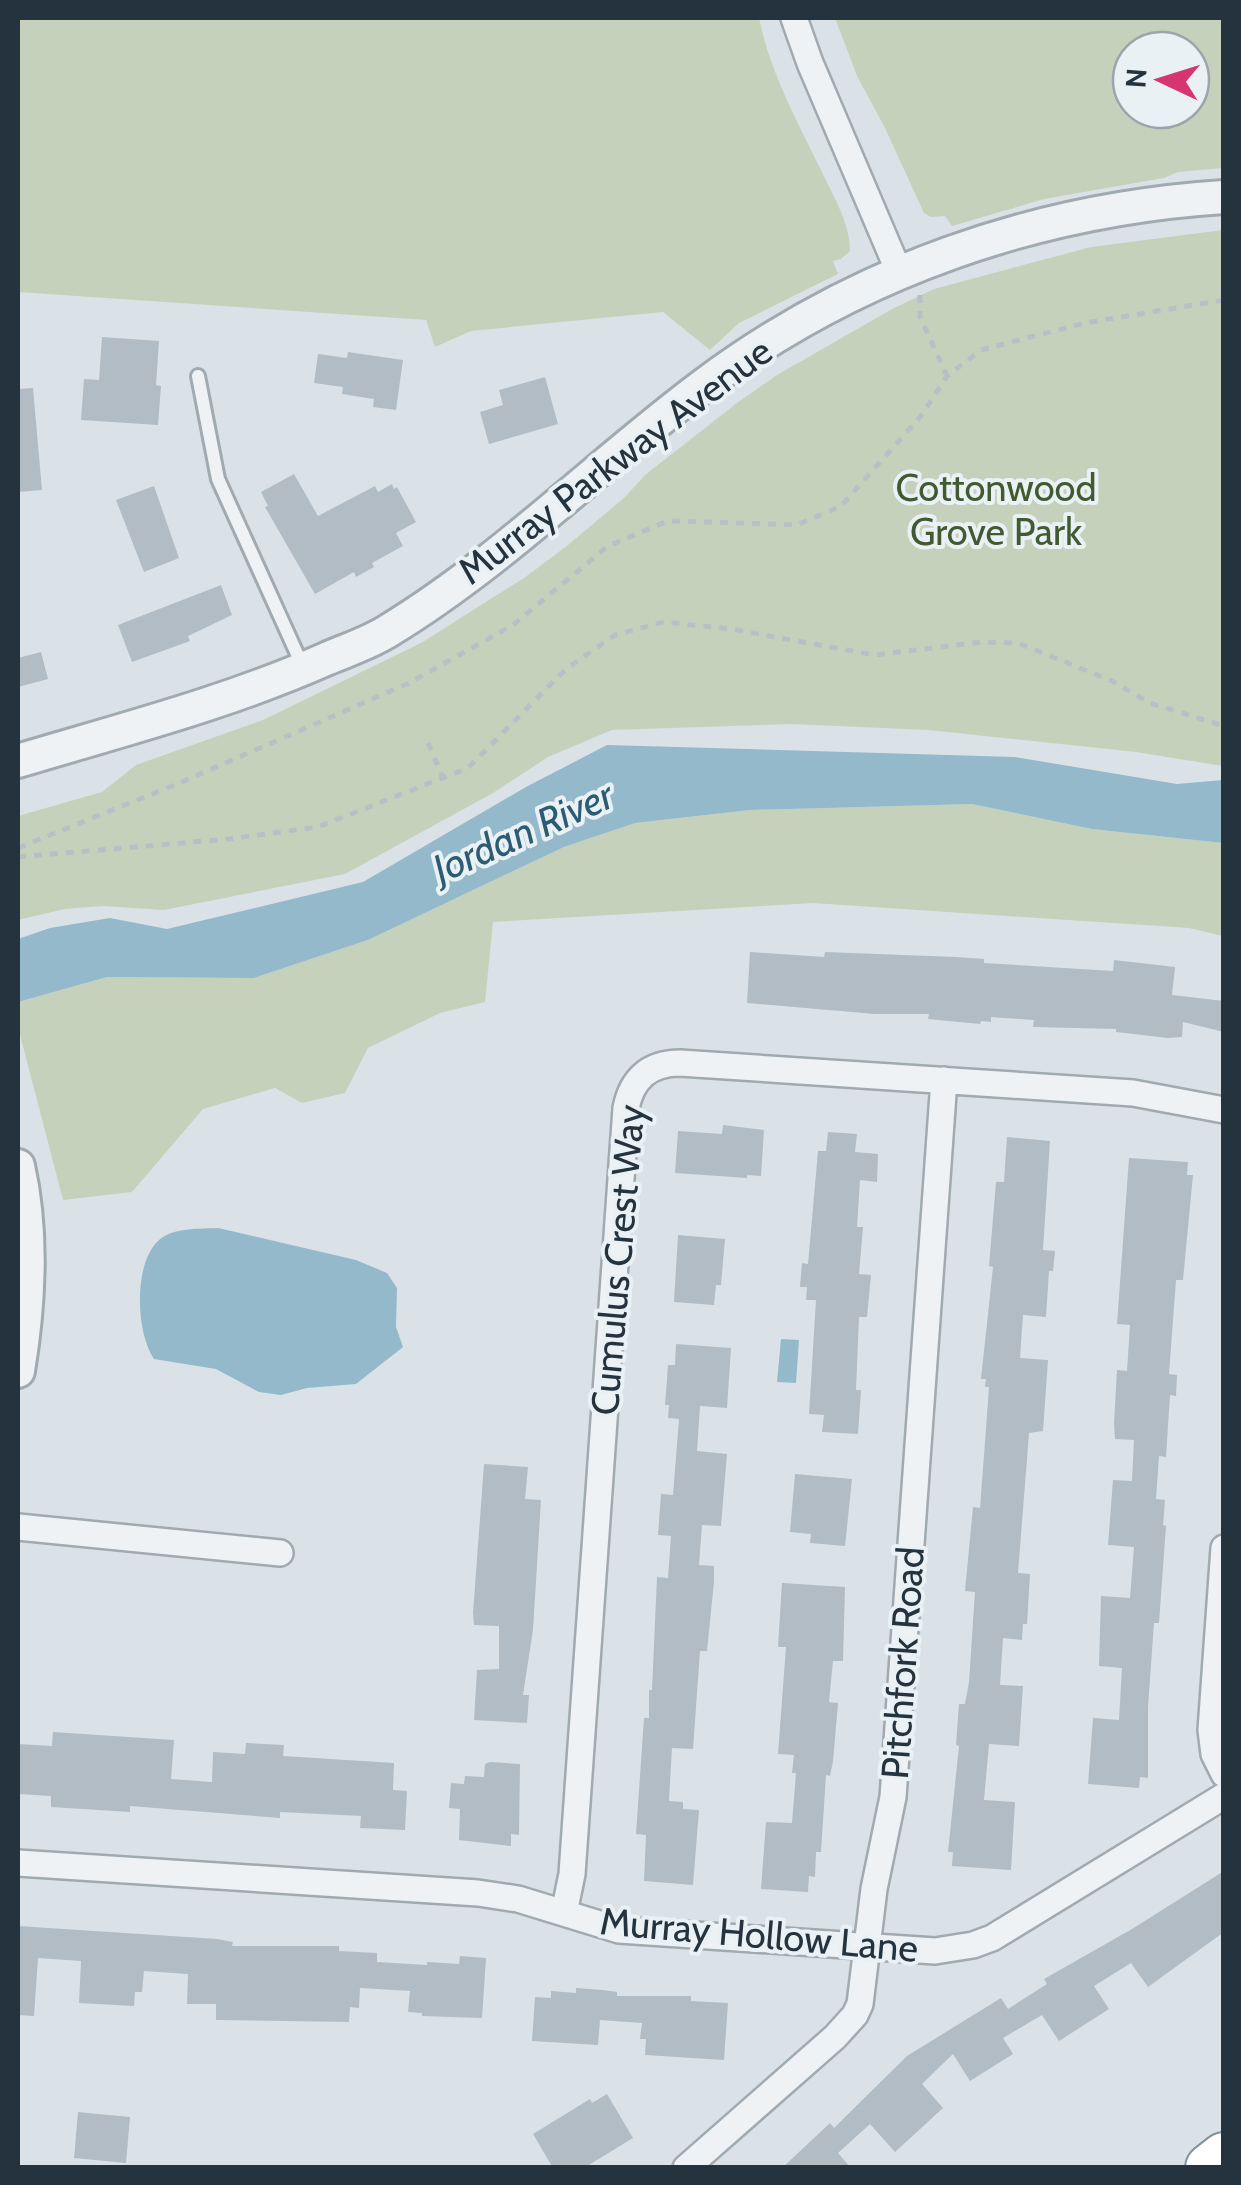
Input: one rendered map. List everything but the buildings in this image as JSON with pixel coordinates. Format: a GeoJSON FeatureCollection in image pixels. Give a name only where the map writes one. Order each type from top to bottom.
{"type":"FeatureCollection","features":[{"type":"Feature","properties":{"kind":"highway"},"geometry":{"type":"LineString","coordinates":[[1210,2168],[1224,2156]]}},
{"type":"Feature","properties":{"kind":"street"},"geometry":{"type":"LineString","coordinates":[[794,18],[810,64],[909,283]]}},
{"type":"Feature","properties":{"kind":"street","name":"Murray Parkway Avenue"},"geometry":{"type":"LineString","coordinates":[[18,761],[280,680],[386,632],[536,526],[705,384],[803,322],[909,283],[1038,226],[1134,206],[1224,197]]}},
{"type":"Feature","properties":{"kind":"street","name":"Cumulus Crest Way"},"geometry":{"type":"LineString","coordinates":[[564,1913],[572,1874],[624,1128],[632,1088],[646,1072],[671,1063],[1158,1096],[1224,1110]]}},
{"type":"Feature","properties":{"kind":"street","name":"Pitchfork Road"},"geometry":{"type":"LineString","coordinates":[[686,2168],[846,2027],[860,2004],[874,1889],[893,1797],[944,1080]]}},
{"type":"Feature","properties":{"kind":"street"},"geometry":{"type":"LineString","coordinates":[[18,1166],[27,1252],[26,1320],[18,1371]]}},
{"type":"Feature","properties":{"kind":"street"},"geometry":{"type":"LineString","coordinates":[[18,1527],[280,1553]]}},
{"type":"Feature","properties":{"kind":"street"},"geometry":{"type":"LineString","coordinates":[[1224,1548],[1211,1730],[1214,1754],[1224,1774]]}},
{"type":"Feature","properties":{"kind":"street","name":"Murray Hollow Lane"},"geometry":{"type":"LineString","coordinates":[[18,1863],[478,1893],[518,1899],[619,1930],[935,1951],[992,1938],[1224,1796]]}},
{"type":"Feature","properties":{"kind":"lane"},"geometry":{"type":"LineString","coordinates":[[198,376],[218,479],[304,669]]}},
{"type":"Feature","properties":{"kind":"path"},"geometry":{"type":"LineString","coordinates":[[909,283],[920,317],[948,376]]}},
{"type":"Feature","properties":{"kind":"path"},"geometry":{"type":"LineString","coordinates":[[18,848],[407,684],[513,625],[608,546],[668,522],[796,526],[841,506],[921,416],[948,376],[981,350],[1085,323],[1224,300]]}},
{"type":"Feature","properties":{"kind":"path"},"geometry":{"type":"LineString","coordinates":[[18,857],[229,839],[318,826],[468,768],[582,657],[614,635],[664,622],[731,629],[874,655],[982,642],[1018,643],[1112,681],[1150,703],[1224,726]]}},
{"type":"Feature","properties":{"kind":"path"},"geometry":{"type":"LineString","coordinates":[[428,743],[442,778]]}},
{"type":"Feature","properties":{"kind":"green space"},"geometry":{"type":"Polygon","coordinates":[[[18,18],[759,18],[785,96],[844,219],[850,251],[833,261],[838,274],[739,323],[710,350],[663,312],[471,331],[435,347],[426,320],[18,292],[18,18]]]}},
{"type":"Feature","properties":{"kind":"green space"},"geometry":{"type":"Polygon","coordinates":[[[835,18],[1223,18],[1223,168],[1178,172],[1164,178],[1044,199],[952,226],[945,216],[924,213],[857,76],[835,18]]]}},
{"type":"Feature","properties":{"kind":"green space","name":"Cottonwood Grove Park"},"geometry":{"type":"Polygon","coordinates":[[[1223,230],[1223,766],[1136,752],[928,730],[791,724],[612,730],[548,757],[493,793],[345,874],[164,910],[102,906],[65,909],[18,920],[18,816],[102,792],[136,765],[263,720],[421,643],[524,578],[568,545],[645,475],[737,403],[777,375],[892,309],[934,289],[1091,247],[1223,230]]]}},
{"type":"Feature","properties":{"kind":"green space"},"geometry":{"type":"Polygon","coordinates":[[[972,804],[1092,829],[1223,843],[1223,936],[1189,928],[813,903],[493,922],[485,1002],[440,1013],[368,1048],[345,1093],[302,1103],[275,1088],[203,1109],[132,1192],[63,1200],[18,1027],[18,1002],[107,977],[254,978],[368,940],[564,847],[635,823],[750,810],[972,804]]]}},
{"type":"Feature","properties":{"kind":"water","name":"Jordan River"},"geometry":{"type":"Polygon","coordinates":[[[607,745],[1015,757],[1177,784],[1223,780],[1223,843],[1092,829],[972,804],[750,810],[635,823],[564,847],[368,940],[254,978],[107,977],[18,1002],[18,939],[50,928],[110,918],[167,929],[363,882],[526,787],[607,745]]]}},
{"type":"Feature","properties":{"kind":"water"},"geometry":{"type":"Polygon","coordinates":[[[218,1228],[356,1260],[387,1273],[397,1288],[396,1327],[403,1347],[356,1384],[307,1388],[281,1395],[259,1392],[216,1369],[154,1359],[144,1333],[140,1299],[150,1252],[171,1233],[218,1228]]]}},
{"type":"Feature","properties":{"kind":"water"},"geometry":{"type":"Polygon","coordinates":[[[781,1339],[799,1340],[796,1383],[777,1382],[781,1339]]]}}]}
